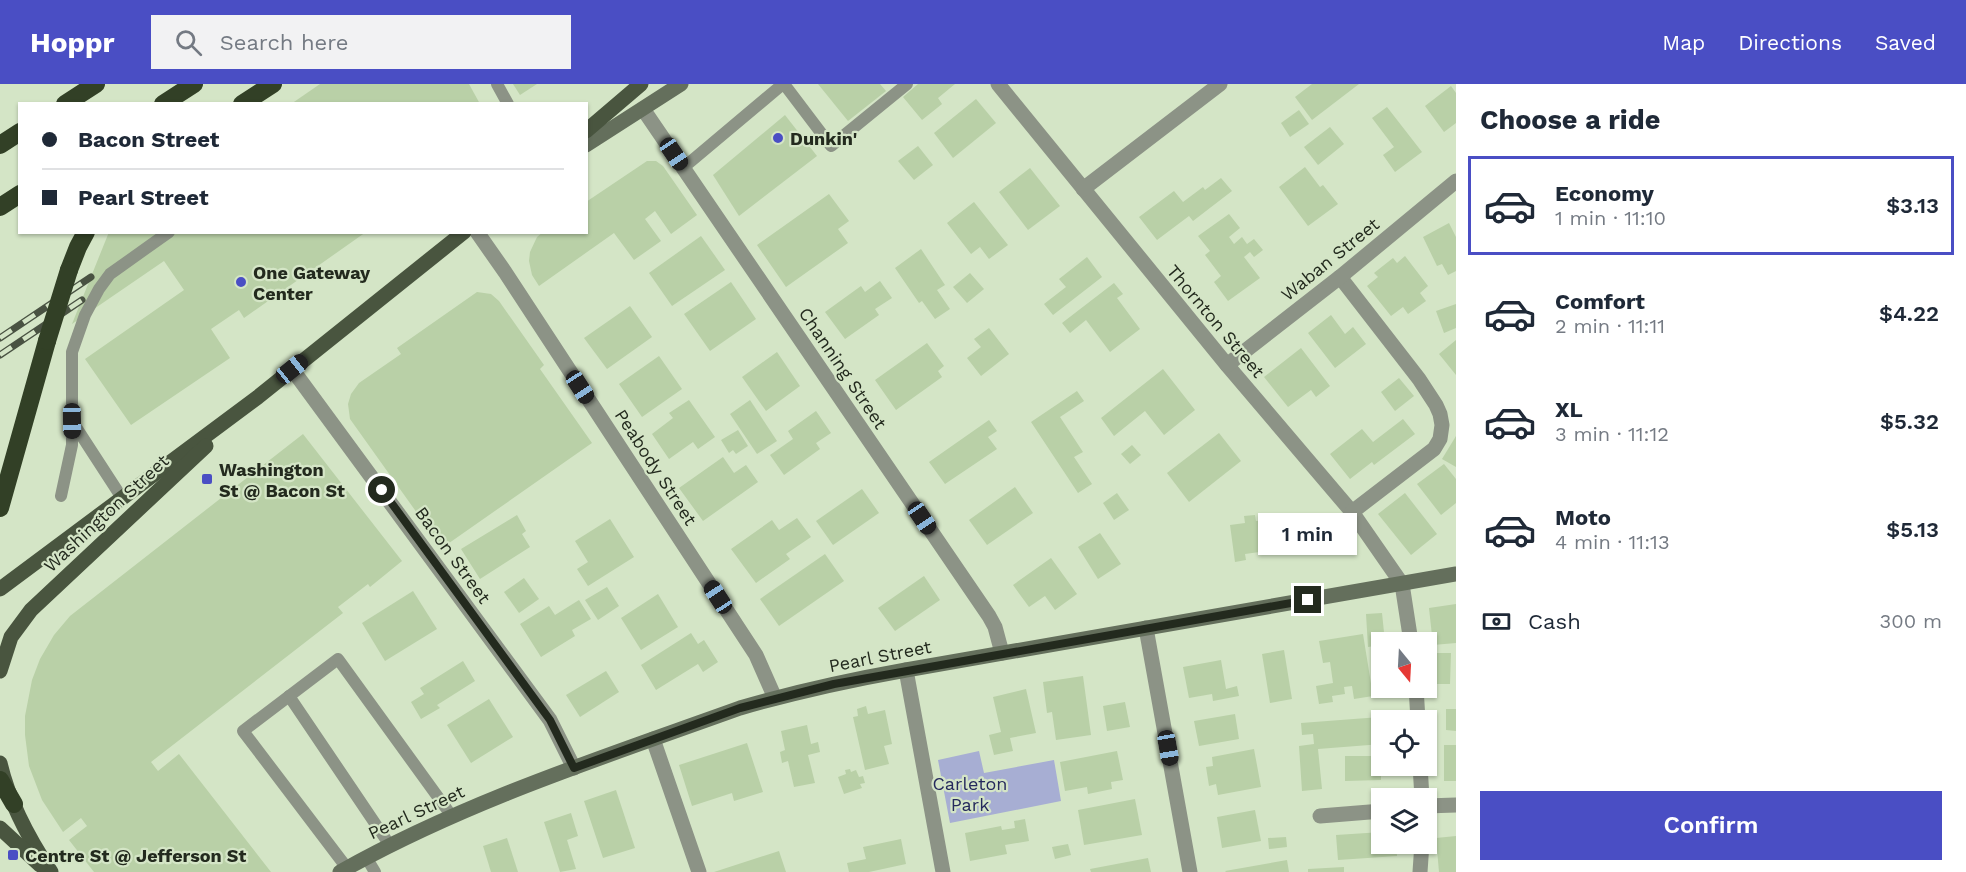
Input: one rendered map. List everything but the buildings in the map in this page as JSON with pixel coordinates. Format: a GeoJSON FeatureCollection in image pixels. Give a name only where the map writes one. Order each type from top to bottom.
{"type":"FeatureCollection","features":[{"type":"Feature","properties":{"kind":"highway"},"geometry":{"type":"LineString","coordinates":[[68,102],[96,84]]}},
{"type":"Feature","properties":{"kind":"highway"},"geometry":{"type":"LineString","coordinates":[[166,102],[194,84]]}},
{"type":"Feature","properties":{"kind":"highway"},"geometry":{"type":"LineString","coordinates":[[245,102],[273,84]]}},
{"type":"Feature","properties":{"kind":"highway"},"geometry":{"type":"LineString","coordinates":[[0,145],[18,133]]}},
{"type":"Feature","properties":{"kind":"highway"},"geometry":{"type":"LineString","coordinates":[[0,207],[18,195]]}},
{"type":"Feature","properties":{"kind":"highway"},"geometry":{"type":"LineString","coordinates":[[0,508],[69,270],[85,234]]}},
{"type":"Feature","properties":{"kind":"highway"},"geometry":{"type":"LineString","coordinates":[[0,780],[14,804]]}},
{"type":"Feature","properties":{"kind":"main road"},"geometry":{"type":"LineString","coordinates":[[588,129],[641,84]]}},
{"type":"Feature","properties":{"kind":"main road","name":"Washington Street"},"geometry":{"type":"LineString","coordinates":[[0,589],[258,397],[456,235]]}},
{"type":"Feature","properties":{"kind":"main road","name":"Washington Street"},"geometry":{"type":"LineString","coordinates":[[0,671],[11,637],[31,610],[258,397]]}},
{"type":"Feature","properties":{"kind":"main road"},"geometry":{"type":"LineString","coordinates":[[0,763],[14,804],[50,872]]}},
{"type":"Feature","properties":{"kind":"main road"},"geometry":{"type":"LineString","coordinates":[[0,828],[50,872]]}},
{"type":"Feature","properties":{"kind":"street"},"geometry":{"type":"LineString","coordinates":[[588,144],[681,84]]}},
{"type":"Feature","properties":{"kind":"street","name":"Thornton Street"},"geometry":{"type":"LineString","coordinates":[[998,84],[1227,365],[1352,512],[1402,584]]}},
{"type":"Feature","properties":{"kind":"street"},"geometry":{"type":"LineString","coordinates":[[1083,189],[1220,84]]}},
{"type":"Feature","properties":{"kind":"street","name":"Channing Street"},"geometry":{"type":"LineString","coordinates":[[643,109],[989,616],[995,627],[1002,653]]}},
{"type":"Feature","properties":{"kind":"street","name":"Waban Street"},"geometry":{"type":"LineString","coordinates":[[1227,365],[1340,277],[1456,181]]}},
{"type":"Feature","properties":{"kind":"street","name":"Peabody Street"},"geometry":{"type":"LineString","coordinates":[[478,234],[756,655],[775,698]]}},
{"type":"Feature","properties":{"kind":"street"},"geometry":{"type":"LineString","coordinates":[[1340,277],[1419,379],[1440,414],[1442,425],[1440,439],[1434,449],[1352,512]]}},
{"type":"Feature","properties":{"kind":"street","name":"Bacon Street"},"geometry":{"type":"LineString","coordinates":[[292,369],[550,720],[574,768]]}},
{"type":"Feature","properties":{"kind":"street","name":"Pearl Street"},"geometry":{"type":"LineString","coordinates":[[344,870],[389,844],[451,815],[740,708],[775,698],[906,670],[1456,574]]}},
{"type":"Feature","properties":{"kind":"street"},"geometry":{"type":"LineString","coordinates":[[1402,584],[1409,632]]}},
{"type":"Feature","properties":{"kind":"street"},"geometry":{"type":"LineString","coordinates":[[1146,628],[1190,872]]}},
{"type":"Feature","properties":{"kind":"street"},"geometry":{"type":"LineString","coordinates":[[906,670],[943,872]]}},
{"type":"Feature","properties":{"kind":"street"},"geometry":{"type":"LineString","coordinates":[[653,740],[699,872]]}},
{"type":"Feature","properties":{"kind":"street"},"geometry":{"type":"LineString","coordinates":[[1437,806],[1456,805]]}},
{"type":"Feature","properties":{"kind":"street"},"geometry":{"type":"LineString","coordinates":[[1320,816],[1371,812]]}},
{"type":"Feature","properties":{"kind":"street"},"geometry":{"type":"LineString","coordinates":[[1420,872],[1421,854]]}},
{"type":"Feature","properties":{"kind":"lane"},"geometry":{"type":"LineString","coordinates":[[497,84],[507,102]]}},
{"type":"Feature","properties":{"kind":"lane"},"geometry":{"type":"LineString","coordinates":[[683,168],[783,84],[831,146],[908,84]]}},
{"type":"Feature","properties":{"kind":"lane"},"geometry":{"type":"LineString","coordinates":[[61,496],[72,445],[72,352],[90,304],[104,282],[117,269],[166,234]]}},
{"type":"Feature","properties":{"kind":"lane"},"geometry":{"type":"LineString","coordinates":[[72,421],[122,498]]}},
{"type":"Feature","properties":{"kind":"lane"},"geometry":{"type":"LineString","coordinates":[[344,870],[243,730],[338,659],[451,815]]}},
{"type":"Feature","properties":{"kind":"lane"},"geometry":{"type":"LineString","coordinates":[[288,696],[389,844]]}},
{"type":"Feature","properties":{"kind":"lane"},"geometry":{"type":"LineString","coordinates":[[366,857],[375,872]]}},
{"type":"Feature","properties":{"kind":"green space","name":"Carleton Park"},"geometry":{"type":"Polygon","coordinates":[[[979,751],[984,773],[1054,760],[1061,801],[950,823],[938,760],[979,751]]]}},
{"type":"Feature","properties":{"kind":"railway"},"geometry":{"type":"LineString","coordinates":[[0,338],[91,277]]}},
{"type":"Feature","properties":{"kind":"railway"},"geometry":{"type":"LineString","coordinates":[[0,355],[82,300]]}},
{"type":"Feature","properties":{"kind":"place","name":"Dunkin'"},"geometry":{"type":"Point","coordinates":[778,138]}},
{"type":"Feature","properties":{"kind":"place","name":"One Gateway Center"},"geometry":{"type":"Point","coordinates":[241,282]}},
{"type":"Feature","properties":{"kind":"place","name":"Washington St @ Bacon St"},"geometry":{"type":"Point","coordinates":[207,479]}},
{"type":"Feature","properties":{"kind":"place","name":"Centre St @ Jefferson St"},"geometry":{"type":"Point","coordinates":[13,855]}},
{"type":"Feature","properties":{"kind":"route"},"geometry":{"type":"LineString","coordinates":[[382,490],[550,720],[574,768],[740,708],[834,684],[1308,600]]}}]}
